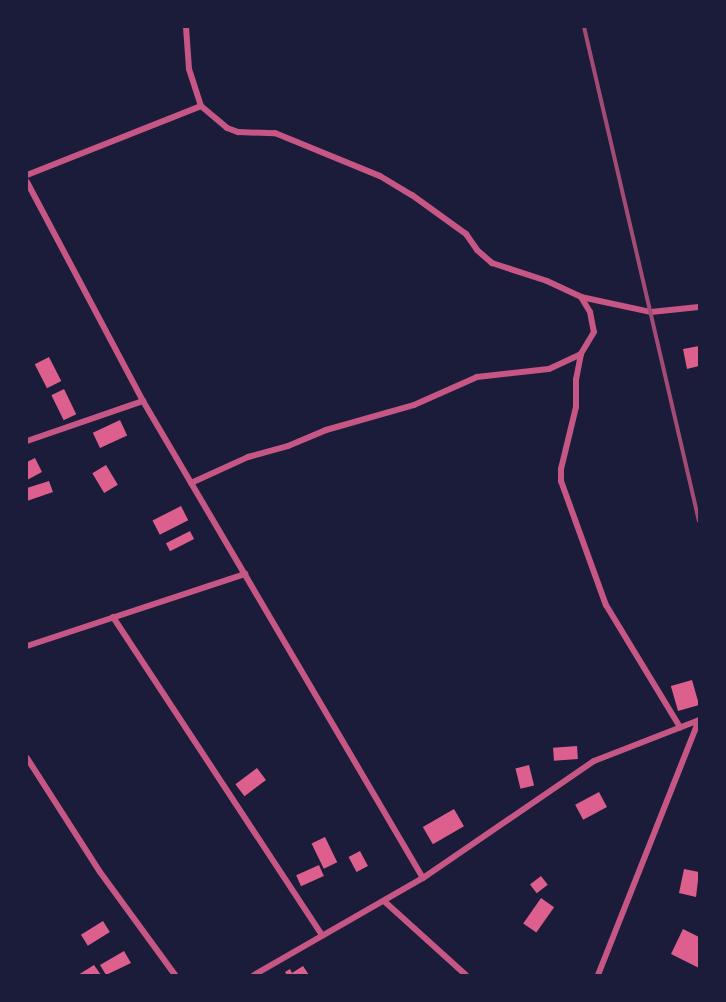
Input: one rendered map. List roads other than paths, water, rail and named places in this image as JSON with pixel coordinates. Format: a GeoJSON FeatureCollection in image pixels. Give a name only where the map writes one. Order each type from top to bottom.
{"type":"FeatureCollection","features":[{"type":"Feature","properties":{"kind":"street"},"geometry":{"type":"LineString","coordinates":[[186,27],[189,69],[201,106],[227,128],[238,132],[275,133],[380,176],[412,195],[466,234],[477,250],[492,263],[547,281],[581,297],[651,312],[699,307]]}},
{"type":"Feature","properties":{"kind":"street"},"geometry":{"type":"LineString","coordinates":[[27,175],[201,106]]}},
{"type":"Feature","properties":{"kind":"street"},"geometry":{"type":"LineString","coordinates":[[27,182],[143,402],[423,878]]}},
{"type":"Feature","properties":{"kind":"street"},"geometry":{"type":"LineString","coordinates":[[581,297],[590,312],[594,332],[581,354],[576,380],[576,406],[561,469],[561,481],[606,605],[680,727]]}},
{"type":"Feature","properties":{"kind":"street"},"geometry":{"type":"LineString","coordinates":[[191,483],[248,457],[288,446],[326,430],[414,405],[477,377],[549,369],[581,354]]}},
{"type":"Feature","properties":{"kind":"street"},"geometry":{"type":"LineString","coordinates":[[27,441],[143,402]]}},
{"type":"Feature","properties":{"kind":"street"},"geometry":{"type":"LineString","coordinates":[[27,646],[244,574]]}},
{"type":"Feature","properties":{"kind":"street"},"geometry":{"type":"LineString","coordinates":[[113,617],[322,935]]}},
{"type":"Feature","properties":{"kind":"street"},"geometry":{"type":"LineString","coordinates":[[254,975],[423,878],[594,761],[699,720]]}},
{"type":"Feature","properties":{"kind":"street"},"geometry":{"type":"LineString","coordinates":[[598,975],[699,720]]}},
{"type":"Feature","properties":{"kind":"street"},"geometry":{"type":"LineString","coordinates":[[27,758],[100,872],[175,975]]}},
{"type":"Feature","properties":{"kind":"street"},"geometry":{"type":"LineString","coordinates":[[384,901],[466,975]]}},
{"type":"Feature","properties":{"kind":"railway"},"geometry":{"type":"LineString","coordinates":[[584,27],[699,521]]}}]}
